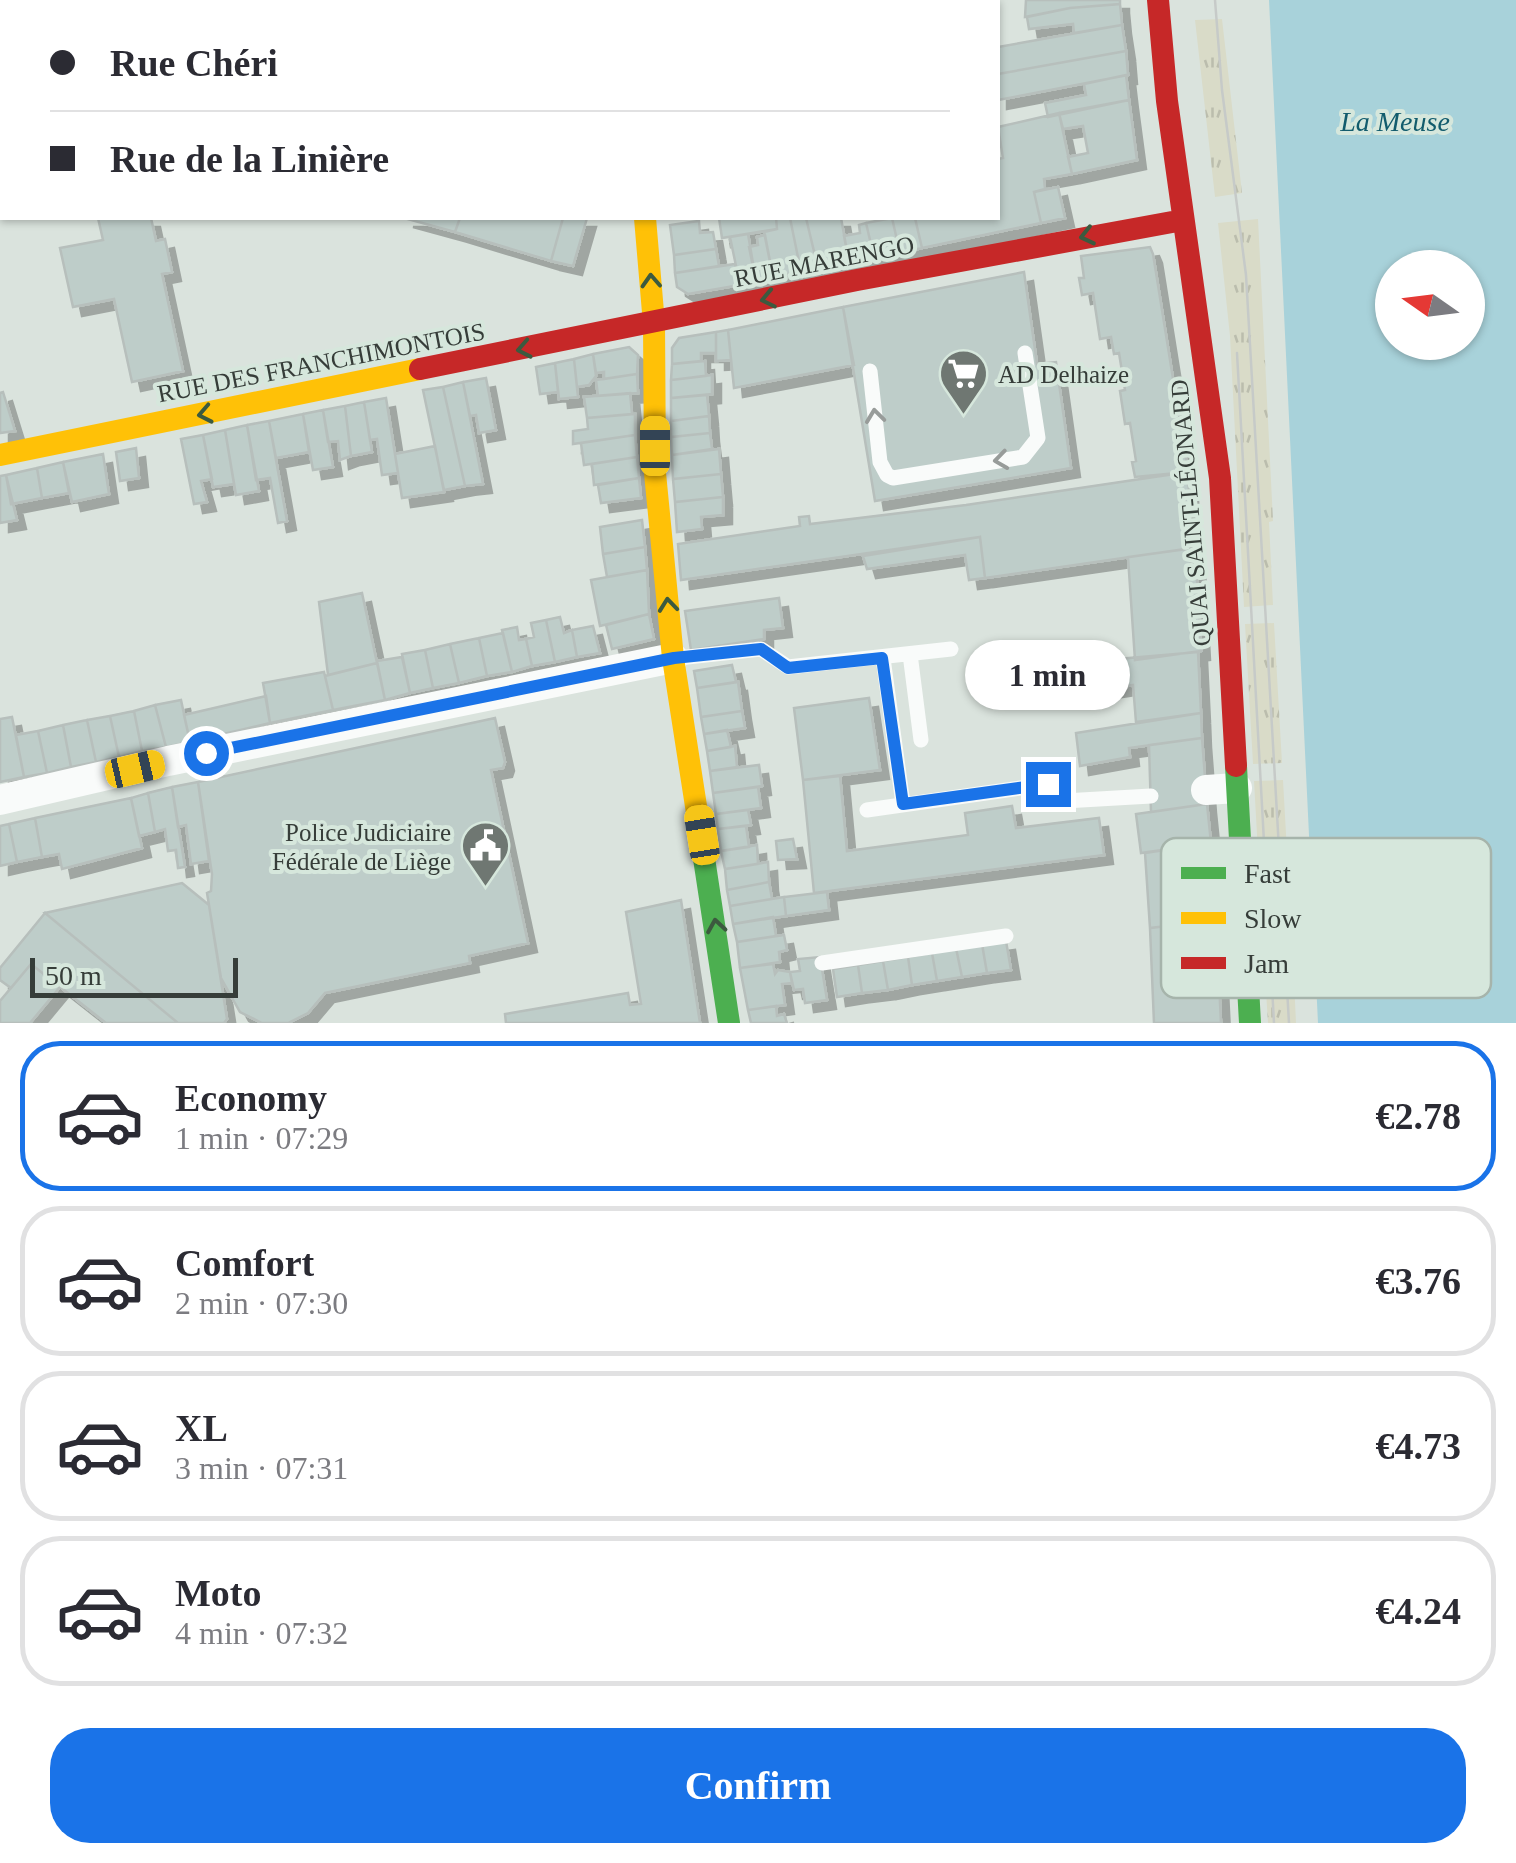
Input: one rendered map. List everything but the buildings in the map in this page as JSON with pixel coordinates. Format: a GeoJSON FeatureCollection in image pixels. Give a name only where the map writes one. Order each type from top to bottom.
{"type":"FeatureCollection","features":[{"type":"Feature","properties":{"kind":"street","name":"QUAI SAINT-LÉONARD"},"geometry":{"type":"LineString","coordinates":[[1158,0],[1183,220],[1220,478],[1240,838]]}},
{"type":"Feature","properties":{"kind":"street"},"geometry":{"type":"LineString","coordinates":[[645,220],[654,324],[655,474],[674,658],[732,975],[729,1023]]}},
{"type":"Feature","properties":{"kind":"street","name":"RUE MARENGO"},"geometry":{"type":"LineString","coordinates":[[654,324],[859,291],[1013,259],[1122,228],[1183,220]]}},
{"type":"Feature","properties":{"kind":"street","name":"RUE DES FRANCHIMONTOIS"},"geometry":{"type":"LineString","coordinates":[[0,455],[654,324]]}},
{"type":"Feature","properties":{"kind":"street"},"geometry":{"type":"LineString","coordinates":[[0,800],[188,757],[674,658]]}},
{"type":"Feature","properties":{"kind":"street"},"geometry":{"type":"LineString","coordinates":[[1206,790],[1237,788]]}},
{"type":"Feature","properties":{"kind":"street","name":"QUAI SAINT-LÉONARD"},"geometry":{"type":"LineString","coordinates":[[1249,998],[1250,1023]]}},
{"type":"Feature","properties":{"kind":"lane"},"geometry":{"type":"LineString","coordinates":[[870,371],[880,462],[886,475],[893,478],[1023,458],[1038,438],[1025,353]]}},
{"type":"Feature","properties":{"kind":"lane"},"geometry":{"type":"LineString","coordinates":[[674,658],[761,649],[788,668],[951,649]]}},
{"type":"Feature","properties":{"kind":"lane"},"geometry":{"type":"LineString","coordinates":[[910,654],[921,740]]}},
{"type":"Feature","properties":{"kind":"lane"},"geometry":{"type":"LineString","coordinates":[[882,658],[903,804]]}},
{"type":"Feature","properties":{"kind":"lane"},"geometry":{"type":"LineString","coordinates":[[867,810],[1048,784],[1064,802],[1151,796]]}},
{"type":"Feature","properties":{"kind":"lane"},"geometry":{"type":"LineString","coordinates":[[822,963],[1006,936]]}},
{"type":"Feature","properties":{"kind":"green space"},"geometry":{"type":"Polygon","coordinates":[[[1222,19],[1242,193],[1215,197],[1195,20],[1222,19]]]}},
{"type":"Feature","properties":{"kind":"green space"},"geometry":{"type":"Polygon","coordinates":[[[1258,219],[1273,521],[1269,522],[1273,605],[1244,607],[1230,336],[1218,223],[1258,219]]]}},
{"type":"Feature","properties":{"kind":"green space"},"geometry":{"type":"Polygon","coordinates":[[[1274,623],[1282,763],[1253,764],[1245,624],[1274,623]]]}},
{"type":"Feature","properties":{"kind":"green space"},"geometry":{"type":"Polygon","coordinates":[[[1283,780],[1286,838],[1257,838],[1254,781],[1283,780]]]}},
{"type":"Feature","properties":{"kind":"green space"},"geometry":{"type":"Polygon","coordinates":[[[1266,998],[1295,998],[1296,1023],[1268,1023],[1266,998]]]}},
{"type":"Feature","properties":{"kind":"water","name":"La Meuse"},"geometry":{"type":"Polygon","coordinates":[[[1269,0],[1516,0],[1516,1023],[1318,1023],[1317,998],[1491,998],[1491,838],[1309,838],[1269,0]]]}},
{"type":"Feature","properties":{"kind":"tram line"},"geometry":{"type":"LineString","coordinates":[[1215,0],[1222,90],[1246,275],[1278,838]]}},
{"type":"Feature","properties":{"kind":"tram line"},"geometry":{"type":"LineString","coordinates":[[1237,353],[1264,838]]}},
{"type":"Feature","properties":{"kind":"tram line"},"geometry":{"type":"LineString","coordinates":[[1273,998],[1274,1023]]}},
{"type":"Feature","properties":{"kind":"tram line"},"geometry":{"type":"LineString","coordinates":[[1288,998],[1289,1023]]}},
{"type":"Feature","properties":{"kind":"traffic: fast"},"geometry":{"type":"LineString","coordinates":[[1236,766],[1240,838]]}},
{"type":"Feature","properties":{"kind":"traffic: fast"},"geometry":{"type":"LineString","coordinates":[[700,832],[729,1023]]}},
{"type":"Feature","properties":{"kind":"traffic: fast"},"geometry":{"type":"LineString","coordinates":[[1249,998],[1250,1023]]}},
{"type":"Feature","properties":{"kind":"traffic: slow"},"geometry":{"type":"LineString","coordinates":[[645,220],[654,324],[655,473],[673,658],[700,832]]}},
{"type":"Feature","properties":{"kind":"traffic: slow"},"geometry":{"type":"LineString","coordinates":[[0,455],[420,369]]}},
{"type":"Feature","properties":{"kind":"traffic: jam"},"geometry":{"type":"LineString","coordinates":[[1158,0],[1167,101],[1220,478],[1236,766]]}},
{"type":"Feature","properties":{"kind":"traffic: jam"},"geometry":{"type":"LineString","coordinates":[[420,369],[857,280],[1183,220]]}},
{"type":"Feature","properties":{"kind":"place","name":"AD Delhaize"},"geometry":{"type":"Point","coordinates":[963,416]}},
{"type":"Feature","properties":{"kind":"place","name":"Police Judiciaire Fédérale de Liège"},"geometry":{"type":"Point","coordinates":[486,888]}},
{"type":"Feature","properties":{"kind":"route"},"geometry":{"type":"LineString","coordinates":[[206,753],[674,658],[761,649],[788,668],[882,658],[903,804],[1048,784]]}}]}
